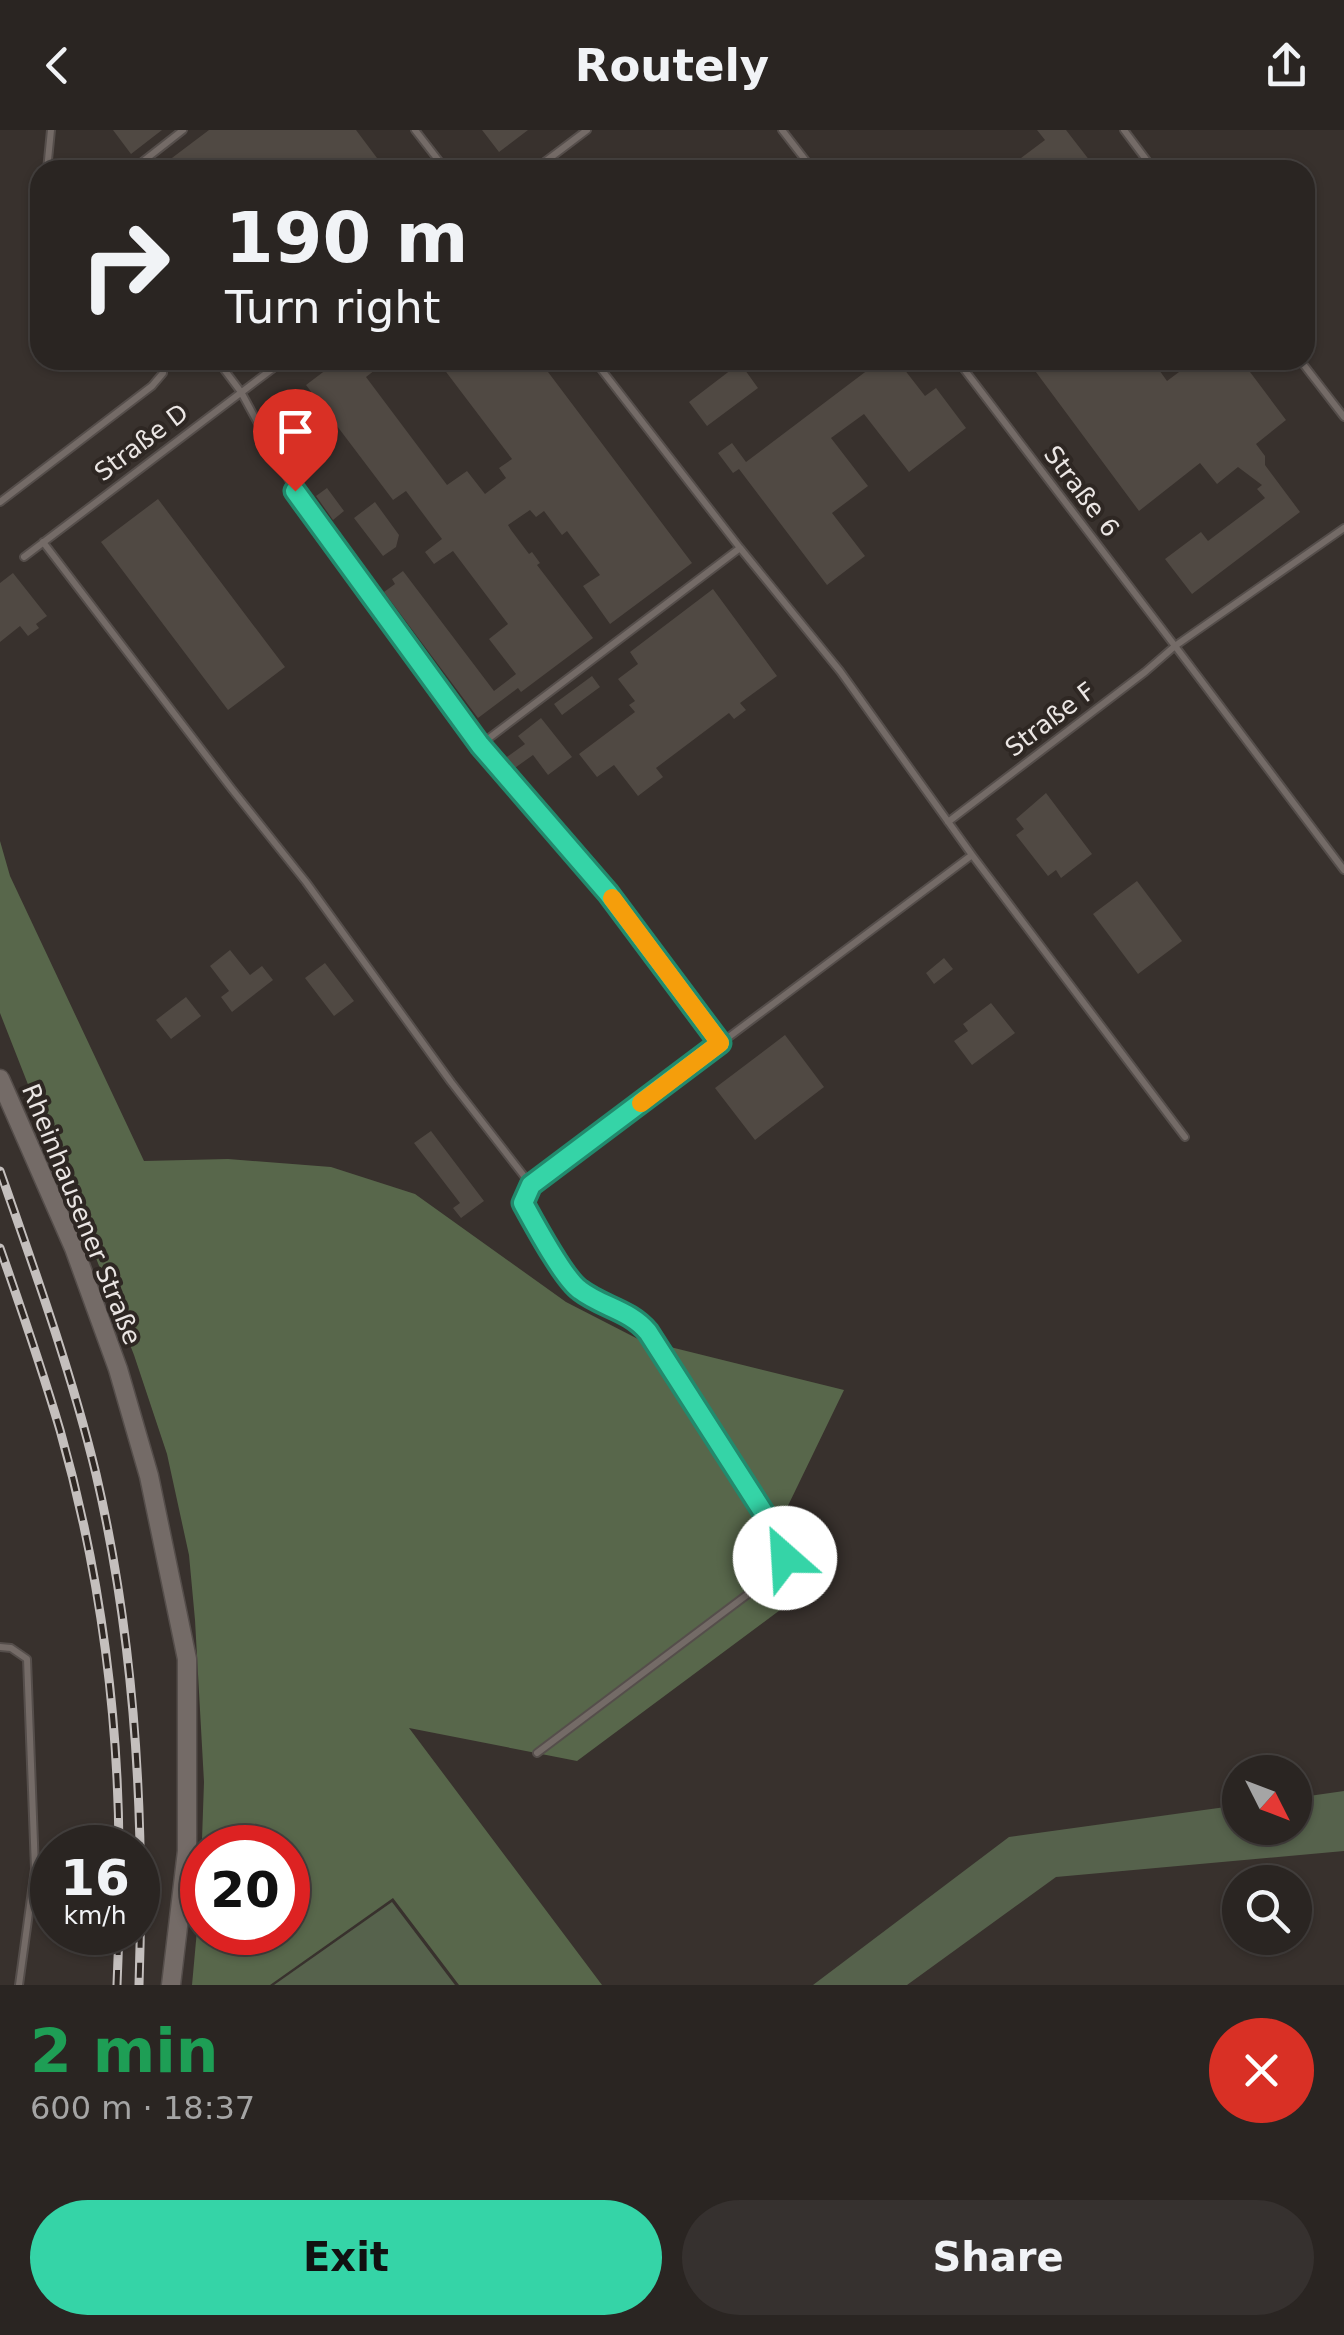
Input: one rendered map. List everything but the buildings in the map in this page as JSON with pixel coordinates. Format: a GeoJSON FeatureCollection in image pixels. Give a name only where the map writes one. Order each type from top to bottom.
{"type":"FeatureCollection","features":[{"type":"Feature","properties":{"kind":"street","name":"Rheinhausener Straße"},"geometry":{"type":"LineString","coordinates":[[0,1079],[74,1248],[118,1369],[149,1476],[187,1658],[187,1852],[171,1985]]}},
{"type":"Feature","properties":{"kind":"lane"},"geometry":{"type":"LineString","coordinates":[[48,160],[51,130]]}},
{"type":"Feature","properties":{"kind":"lane"},"geometry":{"type":"LineString","coordinates":[[145,160],[184,130]]}},
{"type":"Feature","properties":{"kind":"lane"},"geometry":{"type":"LineString","coordinates":[[415,130],[438,160]]}},
{"type":"Feature","properties":{"kind":"lane"},"geometry":{"type":"LineString","coordinates":[[547,160],[586,130]]}},
{"type":"Feature","properties":{"kind":"lane"},"geometry":{"type":"LineString","coordinates":[[782,130],[805,160]]}},
{"type":"Feature","properties":{"kind":"lane"},"geometry":{"type":"LineString","coordinates":[[1124,130],[1146,160]]}},
{"type":"Feature","properties":{"kind":"lane"},"geometry":{"type":"LineString","coordinates":[[0,502],[152,386],[164,370]]}},
{"type":"Feature","properties":{"kind":"lane"},"geometry":{"type":"LineString","coordinates":[[224,370],[241,392],[295,491],[480,745],[608,893],[720,1043]]}},
{"type":"Feature","properties":{"kind":"lane","name":"Straße D"},"geometry":{"type":"LineString","coordinates":[[24,557],[271,370]]}},
{"type":"Feature","properties":{"kind":"lane"},"geometry":{"type":"LineString","coordinates":[[602,370],[840,671],[1184,1138]]}},
{"type":"Feature","properties":{"kind":"lane","name":"Straße 6"},"geometry":{"type":"LineString","coordinates":[[966,370],[1176,646]]}},
{"type":"Feature","properties":{"kind":"lane"},"geometry":{"type":"LineString","coordinates":[[1308,370],[1344,416]]}},
{"type":"Feature","properties":{"kind":"lane","name":"Straße F"},"geometry":{"type":"LineString","coordinates":[[948,822],[1176,646],[1344,528]]}},
{"type":"Feature","properties":{"kind":"lane"},"geometry":{"type":"LineString","coordinates":[[43,542],[306,882],[531,1185]]}},
{"type":"Feature","properties":{"kind":"lane"},"geometry":{"type":"LineString","coordinates":[[480,745],[740,548]]}},
{"type":"Feature","properties":{"kind":"lane"},"geometry":{"type":"LineString","coordinates":[[1176,646],[1344,870]]}},
{"type":"Feature","properties":{"kind":"lane"},"geometry":{"type":"LineString","coordinates":[[537,1753],[768,1579],[785,1558],[785,1546],[640,1322],[576,1288],[523,1203],[531,1185],[972,854]]}},
{"type":"Feature","properties":{"kind":"lane"},"geometry":{"type":"LineString","coordinates":[[0,1647],[27,1658],[35,1869],[19,1985]]}},
{"type":"Feature","properties":{"kind":"green space"},"geometry":{"type":"Polygon","coordinates":[[[0,841],[10,876],[144,1161],[228,1159],[331,1167],[415,1194],[566,1302],[638,1339],[844,1390],[783,1516],[823,1578],[577,1761],[409,1728],[602,1985],[459,1985],[393,1898],[270,1985],[192,1985],[195,1955],[310,1955],[310,1825],[203,1825],[204,1782],[189,1555],[167,1454],[134,1355],[0,1013],[0,841]]]}},
{"type":"Feature","properties":{"kind":"green space"},"geometry":{"type":"Polygon","coordinates":[[[1344,1791],[1344,1851],[1056,1877],[907,1985],[813,1985],[1009,1837],[1222,1807],[1222,1845],[1312,1845],[1312,1796],[1344,1791]]]}},
{"type":"Feature","properties":{"kind":"green space"},"geometry":{"type":"Polygon","coordinates":[[[392,1902],[455,1985],[274,1985],[392,1902]]]}},
{"type":"Feature","properties":{"kind":"railway"},"geometry":{"type":"LineString","coordinates":[[0,1171],[75,1397],[96,1474],[120,1600],[138,1792],[139,1985]]}},
{"type":"Feature","properties":{"kind":"railway"},"geometry":{"type":"LineString","coordinates":[[0,1248],[60,1430],[85,1532],[110,1690],[119,1825]]}},
{"type":"Feature","properties":{"kind":"railway"},"geometry":{"type":"LineString","coordinates":[[117,1985],[118,1955]]}},
{"type":"Feature","properties":{"kind":"slow traffic"},"geometry":{"type":"LineString","coordinates":[[612,898],[720,1043],[641,1103]]}},
{"type":"Feature","properties":{"kind":"route"},"geometry":{"type":"LineString","coordinates":[[295,491],[480,745],[608,893],[720,1043],[531,1185],[523,1203],[576,1288],[640,1322],[648,1332],[785,1546],[785,1558]]}}]}
